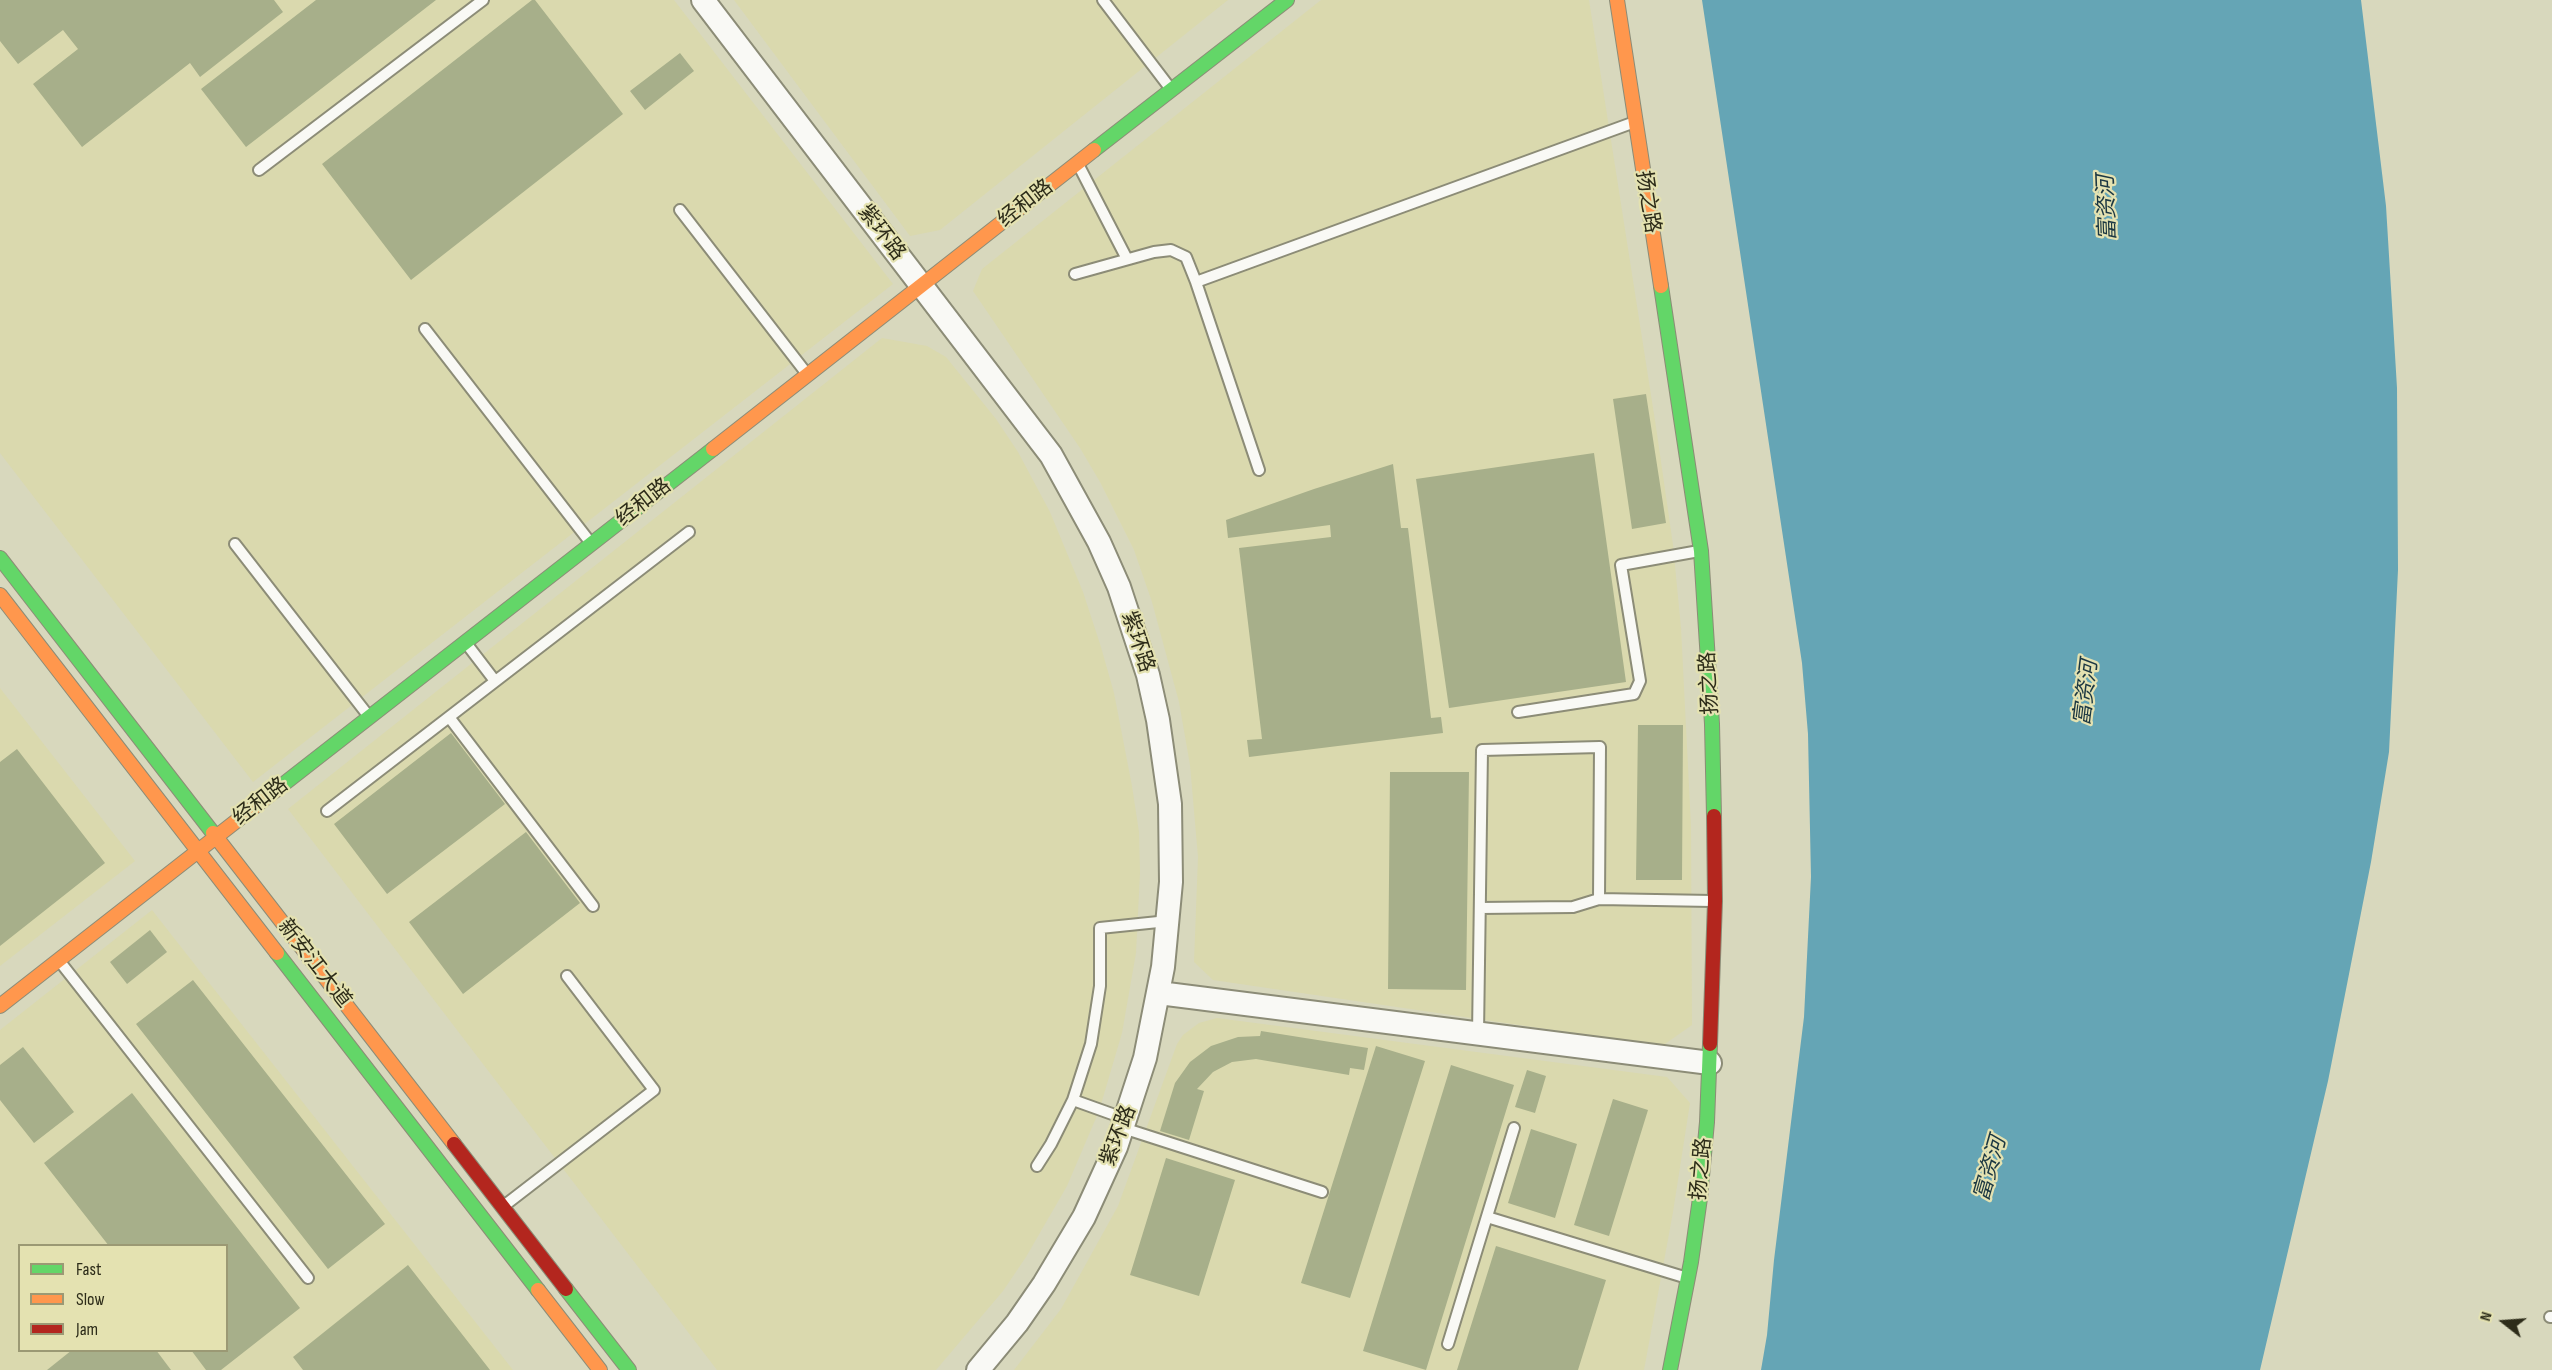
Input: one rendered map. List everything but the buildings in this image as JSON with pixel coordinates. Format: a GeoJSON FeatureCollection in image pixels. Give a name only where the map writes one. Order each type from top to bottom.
{"type":"FeatureCollection","features":[{"type":"Feature","properties":{"kind":"street","name":"紫环路"},"geometry":{"type":"LineString","coordinates":[[703,0],[1051,455],[1099,542],[1119,587],[1148,675],[1166,766],[1171,843],[1169,921],[1159,993],[1145,1059],[1124,1124],[1101,1182],[1065,1251],[1017,1323],[978,1370]]}},
{"type":"Feature","properties":{"kind":"street","name":"经和路"},"geometry":{"type":"LineString","coordinates":[[0,1006],[1287,0]]}},
{"type":"Feature","properties":{"kind":"street","name":"扬之路"},"geometry":{"type":"LineString","coordinates":[[1617,0],[1701,551],[1712,724],[1715,901],[1710,1063],[1700,1198],[1688,1278],[1670,1370]]}},
{"type":"Feature","properties":{"kind":"street","name":"新安江大道"},"geometry":{"type":"LineString","coordinates":[[0,558],[629,1370]]}},
{"type":"Feature","properties":{"kind":"street","name":"新安江大道"},"geometry":{"type":"LineString","coordinates":[[0,595],[600,1370]]}},
{"type":"Feature","properties":{"kind":"street"},"geometry":{"type":"LineString","coordinates":[[1159,993],[1710,1063]]}},
{"type":"Feature","properties":{"kind":"lane"},"geometry":{"type":"LineString","coordinates":[[259,170],[483,0]]}},
{"type":"Feature","properties":{"kind":"lane"},"geometry":{"type":"LineString","coordinates":[[1103,0],[1172,90]]}},
{"type":"Feature","properties":{"kind":"lane"},"geometry":{"type":"LineString","coordinates":[[1196,282],[1635,122]]}},
{"type":"Feature","properties":{"kind":"lane"},"geometry":{"type":"LineString","coordinates":[[1078,164],[1127,259]]}},
{"type":"Feature","properties":{"kind":"lane"},"geometry":{"type":"LineString","coordinates":[[680,210],[807,375]]}},
{"type":"Feature","properties":{"kind":"lane"},"geometry":{"type":"LineString","coordinates":[[1075,274],[1162,250],[1179,253],[1186,257],[1259,471]]}},
{"type":"Feature","properties":{"kind":"lane"},"geometry":{"type":"LineString","coordinates":[[424,329],[591,544]]}},
{"type":"Feature","properties":{"kind":"lane"},"geometry":{"type":"LineString","coordinates":[[327,811],[689,532]]}},
{"type":"Feature","properties":{"kind":"lane"},"geometry":{"type":"LineString","coordinates":[[235,544],[369,717]]}},
{"type":"Feature","properties":{"kind":"lane"},"geometry":{"type":"LineString","coordinates":[[1518,712],[1634,694],[1640,681],[1622,564],[1701,551]]}},
{"type":"Feature","properties":{"kind":"lane"},"geometry":{"type":"LineString","coordinates":[[465,642],[495,681]]}},
{"type":"Feature","properties":{"kind":"lane"},"geometry":{"type":"LineString","coordinates":[[449,717],[593,906]]}},
{"type":"Feature","properties":{"kind":"lane"},"geometry":{"type":"LineString","coordinates":[[1478,1034],[1482,750],[1600,747],[1599,899]]}},
{"type":"Feature","properties":{"kind":"lane"},"geometry":{"type":"LineString","coordinates":[[1480,908],[1573,908],[1599,899],[1715,901]]}},
{"type":"Feature","properties":{"kind":"lane"},"geometry":{"type":"LineString","coordinates":[[1037,1166],[1073,1100],[1083,1072],[1097,1015],[1101,957],[1100,928],[1169,921]]}},
{"type":"Feature","properties":{"kind":"lane"},"geometry":{"type":"LineString","coordinates":[[58,960],[308,1278]]}},
{"type":"Feature","properties":{"kind":"lane"},"geometry":{"type":"LineString","coordinates":[[502,1207],[654,1090],[567,976]]}},
{"type":"Feature","properties":{"kind":"lane"},"geometry":{"type":"LineString","coordinates":[[1073,1100],[1124,1124],[1322,1192]]}},
{"type":"Feature","properties":{"kind":"lane"},"geometry":{"type":"LineString","coordinates":[[1448,1344],[1514,1128]]}},
{"type":"Feature","properties":{"kind":"lane"},"geometry":{"type":"LineString","coordinates":[[1487,1217],[1688,1278]]}},
{"type":"Feature","properties":{"kind":"shaded area"},"geometry":{"type":"Polygon","coordinates":[[[0,0],[674,0],[893,284],[253,782],[0,453],[0,0]]]}},
{"type":"Feature","properties":{"kind":"shaded area"},"geometry":{"type":"Polygon","coordinates":[[[734,0],[1228,0],[940,230],[910,236],[734,0]]]}},
{"type":"Feature","properties":{"kind":"shaded area"},"geometry":{"type":"Polygon","coordinates":[[[1321,0],[1589,0],[1656,427],[1673,545],[1681,628],[1691,826],[1692,1025],[1662,1046],[1213,980],[1194,962],[1198,857],[1190,765],[1179,702],[1152,602],[1134,550],[1100,482],[1080,448],[973,291],[982,269],[1321,0]]]}},
{"type":"Feature","properties":{"kind":"shaded area"},"geometry":{"type":"Polygon","coordinates":[[[882,338],[927,346],[946,357],[996,419],[1018,452],[1050,512],[1083,592],[1114,693],[1139,832],[1140,873],[1136,953],[1122,1033],[1099,1111],[1067,1186],[1026,1257],[1003,1291],[936,1370],[717,1370],[288,809],[882,338]]]}},
{"type":"Feature","properties":{"kind":"shaded area"},"geometry":{"type":"Polygon","coordinates":[[[0,688],[135,861],[0,966],[0,688]]]}},
{"type":"Feature","properties":{"kind":"shaded area"},"geometry":{"type":"Polygon","coordinates":[[[152,910],[513,1370],[0,1370],[0,1030],[152,910]]]}},
{"type":"Feature","properties":{"kind":"shaded area"},"geometry":{"type":"Polygon","coordinates":[[[1217,1018],[1667,1077],[1690,1103],[1644,1370],[1014,1370],[1061,1309],[1118,1206],[1177,1044],[1183,1035],[1199,1023],[1217,1018]]]}},
{"type":"Feature","properties":{"kind":"water","name":"富资河"},"geometry":{"type":"Polygon","coordinates":[[[1702,0],[2361,0],[2386,206],[2397,388],[2398,570],[2389,752],[2371,862],[2328,1081],[2260,1370],[1761,1370],[1804,1017],[1811,877],[1808,734],[1802,663],[1702,0]]]}},
{"type":"Feature","properties":{"kind":"traffic: fast"},"geometry":{"type":"LineString","coordinates":[[1094,150],[1287,0]]}},
{"type":"Feature","properties":{"kind":"traffic: fast"},"geometry":{"type":"LineString","coordinates":[[1661,286],[1701,551],[1712,724],[1714,816]]}},
{"type":"Feature","properties":{"kind":"traffic: fast"},"geometry":{"type":"LineString","coordinates":[[276,790],[713,449]]}},
{"type":"Feature","properties":{"kind":"traffic: fast"},"geometry":{"type":"LineString","coordinates":[[0,558],[213,833]]}},
{"type":"Feature","properties":{"kind":"traffic: fast"},"geometry":{"type":"LineString","coordinates":[[277,953],[538,1290]]}},
{"type":"Feature","properties":{"kind":"traffic: fast"},"geometry":{"type":"LineString","coordinates":[[1670,1370],[1691,1262],[1700,1198],[1707,1122],[1710,1044]]}},
{"type":"Feature","properties":{"kind":"traffic: fast"},"geometry":{"type":"LineString","coordinates":[[566,1289],[629,1370]]}},
{"type":"Feature","properties":{"kind":"traffic: slow"},"geometry":{"type":"LineString","coordinates":[[1617,0],[1661,286]]}},
{"type":"Feature","properties":{"kind":"traffic: slow"},"geometry":{"type":"LineString","coordinates":[[713,449],[1094,150]]}},
{"type":"Feature","properties":{"kind":"traffic: slow"},"geometry":{"type":"LineString","coordinates":[[0,595],[277,953]]}},
{"type":"Feature","properties":{"kind":"traffic: slow"},"geometry":{"type":"LineString","coordinates":[[0,1006],[276,790]]}},
{"type":"Feature","properties":{"kind":"traffic: slow"},"geometry":{"type":"LineString","coordinates":[[213,833],[454,1144]]}},
{"type":"Feature","properties":{"kind":"traffic: slow"},"geometry":{"type":"LineString","coordinates":[[538,1290],[600,1370]]}},
{"type":"Feature","properties":{"kind":"traffic: jam"},"geometry":{"type":"LineString","coordinates":[[1710,1044],[1715,901],[1714,816]]}},
{"type":"Feature","properties":{"kind":"traffic: jam"},"geometry":{"type":"LineString","coordinates":[[454,1144],[566,1289]]}}]}
